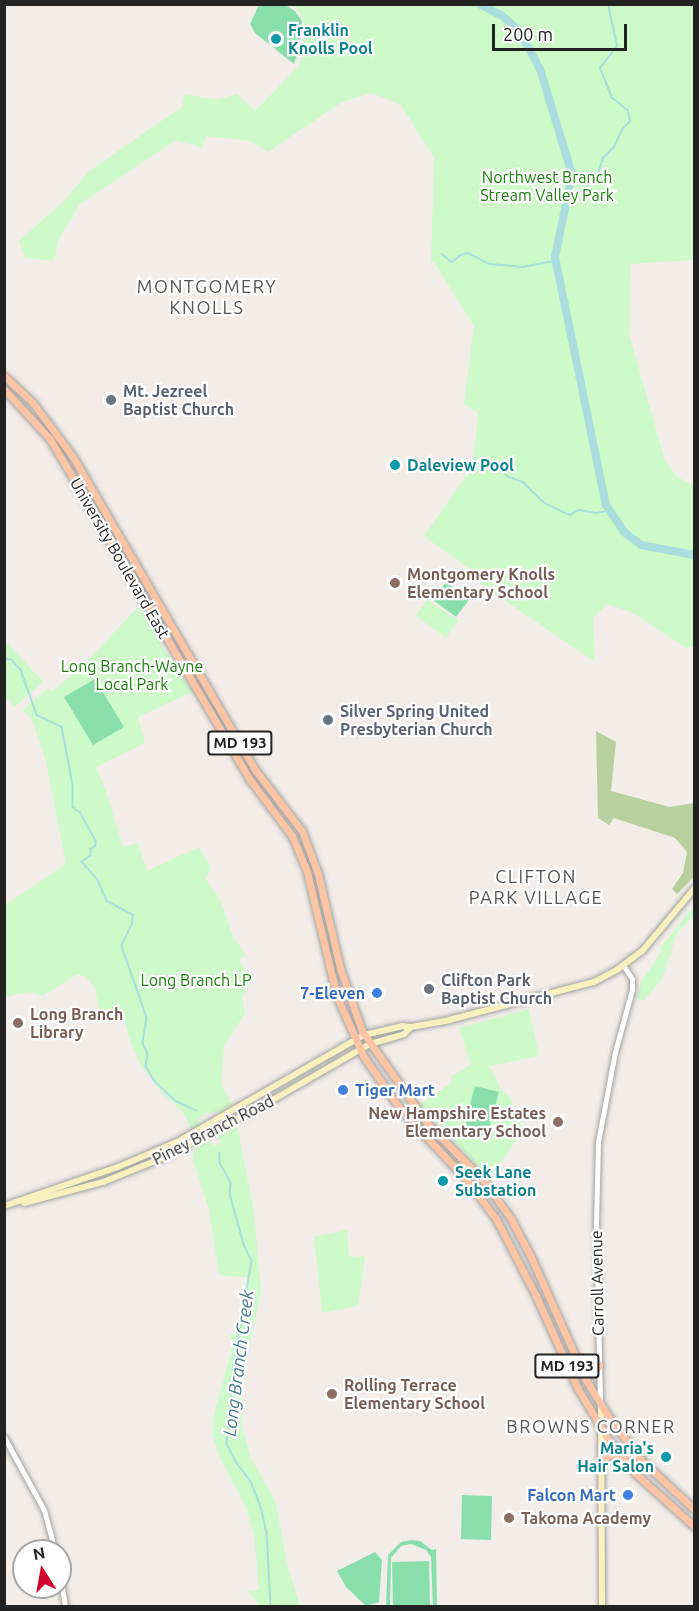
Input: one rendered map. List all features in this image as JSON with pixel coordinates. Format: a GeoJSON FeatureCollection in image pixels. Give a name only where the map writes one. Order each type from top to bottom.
{"type":"FeatureCollection","features":[{"type":"Feature","properties":{"kind":"main road","name":"University Boulevard East"},"geometry":{"type":"LineString","coordinates":[[4,376],[33,404],[73,457],[256,771],[302,831],[318,874],[340,968],[364,1035],[428,1123],[484,1181],[511,1219],[529,1251],[583,1372],[601,1406]]}},
{"type":"Feature","properties":{"kind":"main road","name":"University Boulevard East"},"geometry":{"type":"LineString","coordinates":[[4,389],[50,439],[251,781],[292,836],[308,872],[337,997],[359,1049],[401,1110],[466,1179],[496,1219],[536,1296],[580,1395],[600,1428],[620,1455],[648,1485],[694,1526]]}},
{"type":"Feature","properties":{"kind":"main road","name":"Piney Branch Road"},"geometry":{"type":"LineString","coordinates":[[4,1207],[118,1167],[177,1142],[364,1035],[402,1026],[411,1028],[570,990],[594,982],[624,966],[652,940],[694,889]]}},
{"type":"Feature","properties":{"kind":"main road","name":"Piney Branch Road"},"geometry":{"type":"LineString","coordinates":[[4,1207],[55,1196],[122,1176],[181,1150],[359,1049],[404,1034],[411,1028]]}},
{"type":"Feature","properties":{"kind":"main road"},"geometry":{"type":"LineString","coordinates":[[583,1372],[594,1372],[599,1365]]}},
{"type":"Feature","properties":{"kind":"main road","name":"Carroll Avenue"},"geometry":{"type":"LineString","coordinates":[[601,1406],[602,1606]]}},
{"type":"Feature","properties":{"kind":"main road","name":"MD 193"},"geometry":{"type":"LineString","coordinates":[[601,1406],[641,1460],[694,1509]]}},
{"type":"Feature","properties":{"kind":"main road"},"geometry":{"type":"LineString","coordinates":[[601,1461],[608,1454],[620,1455]]}},
{"type":"Feature","properties":{"kind":"street","name":"Carroll Avenue"},"geometry":{"type":"LineString","coordinates":[[601,1406],[596,1202],[598,1142],[615,1052],[632,990],[632,979],[624,966]]}},
{"type":"Feature","properties":{"kind":"street"},"geometry":{"type":"LineString","coordinates":[[52,1189],[55,1196]]}},
{"type":"Feature","properties":{"kind":"street"},"geometry":{"type":"LineString","coordinates":[[4,1437],[44,1510],[52,1539]]}},
{"type":"Feature","properties":{"kind":"green space"},"geometry":{"type":"Polygon","coordinates":[[[259,5],[285,5],[295,11],[302,21],[300,45],[294,64],[255,33],[250,24],[259,5]]]}},
{"type":"Feature","properties":{"kind":"green space","name":"Northwest Branch Stream Valley Park"},"geometry":{"type":"Polygon","coordinates":[[[295,5],[694,5],[694,260],[630,264],[629,334],[665,461],[677,477],[694,485],[694,646],[686,648],[633,613],[607,604],[593,618],[595,662],[472,578],[475,573],[424,536],[473,466],[478,413],[464,404],[474,326],[434,262],[431,263],[434,158],[401,105],[372,93],[342,102],[268,152],[250,141],[206,136],[202,148],[176,140],[79,205],[58,241],[54,261],[25,258],[19,241],[64,201],[89,171],[182,107],[185,94],[216,100],[237,94],[255,111],[300,65],[305,24],[295,5]]]}},
{"type":"Feature","properties":{"kind":"green space"},"geometry":{"type":"Polygon","coordinates":[[[446,582],[469,600],[456,617],[433,600],[446,582]]]}},
{"type":"Feature","properties":{"kind":"green space"},"geometry":{"type":"Polygon","coordinates":[[[427,600],[458,620],[446,638],[416,616],[427,600]]]}},
{"type":"Feature","properties":{"kind":"green space"},"geometry":{"type":"Polygon","coordinates":[[[141,604],[141,609],[168,656],[170,655],[192,692],[138,717],[145,743],[96,767],[106,791],[123,847],[138,843],[147,871],[199,847],[211,868],[206,880],[220,899],[233,937],[246,955],[239,960],[251,981],[242,997],[245,1013],[224,1046],[221,1084],[232,1105],[222,1112],[206,1113],[198,1119],[200,1126],[191,1129],[183,1112],[163,1094],[142,1067],[131,1044],[124,1019],[102,1023],[95,989],[86,977],[77,974],[43,996],[28,992],[5,997],[5,905],[66,864],[46,761],[32,720],[23,710],[48,688],[52,692],[86,662],[141,604]]]}},
{"type":"Feature","properties":{"kind":"green space"},"geometry":{"type":"Polygon","coordinates":[[[4,639],[43,682],[14,707],[5,696],[4,639]]]}},
{"type":"Feature","properties":{"kind":"green space"},"geometry":{"type":"Polygon","coordinates":[[[95,679],[124,727],[93,745],[64,697],[95,679]]]}},
{"type":"Feature","properties":{"kind":"green space"},"geometry":{"type":"Polygon","coordinates":[[[596,731],[616,742],[611,791],[670,807],[694,803],[694,877],[677,894],[672,889],[683,873],[687,852],[675,838],[614,818],[609,825],[598,818],[596,731]]]}},
{"type":"Feature","properties":{"kind":"green space"},"geometry":{"type":"Polygon","coordinates":[[[694,906],[694,916],[677,933],[662,979],[643,1001],[637,999],[641,982],[662,951],[660,948],[694,906]]]}},
{"type":"Feature","properties":{"kind":"green space"},"geometry":{"type":"Polygon","coordinates":[[[529,1009],[539,1056],[490,1066],[501,1089],[511,1098],[523,1130],[490,1179],[420,1105],[452,1082],[451,1076],[471,1065],[459,1028],[529,1009]]]}},
{"type":"Feature","properties":{"kind":"green space"},"geometry":{"type":"Polygon","coordinates":[[[475,1086],[499,1092],[487,1136],[463,1130],[475,1086]]]}},
{"type":"Feature","properties":{"kind":"green space"},"geometry":{"type":"Polygon","coordinates":[[[237,1126],[254,1212],[261,1291],[242,1382],[242,1426],[251,1458],[275,1500],[287,1563],[300,1606],[259,1606],[248,1591],[259,1590],[254,1535],[245,1505],[219,1456],[213,1436],[214,1414],[232,1349],[230,1335],[237,1333],[248,1277],[223,1276],[219,1273],[209,1210],[192,1156],[196,1147],[209,1141],[213,1146],[220,1142],[218,1136],[237,1126]]]}},
{"type":"Feature","properties":{"kind":"green space"},"geometry":{"type":"Polygon","coordinates":[[[347,1230],[349,1257],[365,1256],[358,1306],[322,1313],[314,1237],[347,1230]]]}},
{"type":"Feature","properties":{"kind":"green space"},"geometry":{"type":"Polygon","coordinates":[[[462,1495],[492,1496],[491,1540],[461,1539],[462,1495]]]}},
{"type":"Feature","properties":{"kind":"green space"},"geometry":{"type":"Polygon","coordinates":[[[420,1541],[432,1550],[436,1549],[437,1606],[433,1606],[431,1557],[426,1550],[411,1544],[401,1546],[391,1558],[390,1606],[386,1606],[388,1555],[401,1542],[420,1541]]]}},
{"type":"Feature","properties":{"kind":"green space"},"geometry":{"type":"Polygon","coordinates":[[[375,1552],[382,1560],[379,1602],[366,1606],[346,1587],[337,1571],[375,1552]]]}},
{"type":"Feature","properties":{"kind":"green space"},"geometry":{"type":"Polygon","coordinates":[[[429,1561],[430,1606],[393,1606],[392,1562],[429,1561]]]}},
{"type":"Feature","properties":{"kind":"waterway"},"geometry":{"type":"LineString","coordinates":[[479,4],[501,15],[516,28],[526,43],[540,69],[572,174],[555,257],[606,505],[624,532],[641,545],[694,555]]}},
{"type":"Feature","properties":{"kind":"waterway"},"geometry":{"type":"LineString","coordinates":[[568,199],[586,188],[598,174],[603,158],[614,147],[622,130],[630,121],[628,111],[612,98],[600,68],[617,46],[608,4]]}},
{"type":"Feature","properties":{"kind":"waterway"},"geometry":{"type":"LineString","coordinates":[[442,254],[452,262],[468,253],[490,264],[523,267],[555,261]]}},
{"type":"Feature","properties":{"kind":"waterway"},"geometry":{"type":"LineString","coordinates":[[483,462],[500,465],[507,476],[523,482],[545,503],[570,515],[579,510],[596,513],[609,511]]}},
{"type":"Feature","properties":{"kind":"waterway","name":"Long Branch Creek"},"geometry":{"type":"LineString","coordinates":[[4,658],[12,660],[21,670],[37,715],[62,727],[73,785],[73,807],[80,812],[96,841],[96,846],[91,849],[91,856],[82,862],[98,880],[107,901],[133,915],[133,923],[122,946],[147,1018],[143,1043],[148,1054],[146,1066],[154,1080],[176,1101],[197,1111]]}},
{"type":"Feature","properties":{"kind":"waterway","name":"Long Branch Creek"},"geometry":{"type":"LineString","coordinates":[[220,1153],[220,1163],[231,1183],[230,1194],[244,1244],[252,1261],[234,1366],[227,1444],[236,1462],[251,1481],[261,1507],[267,1532],[271,1606]]}},
{"type":"Feature","properties":{"kind":"place","name":"Franklin Knolls Pool"},"geometry":{"type":"Point","coordinates":[276,39]}},
{"type":"Feature","properties":{"kind":"place","name":"Mt. Jezreel Baptist Church"},"geometry":{"type":"Point","coordinates":[111,400]}},
{"type":"Feature","properties":{"kind":"place","name":"Daleview Pool"},"geometry":{"type":"Point","coordinates":[395,465]}},
{"type":"Feature","properties":{"kind":"place","name":"Montgomery Knolls Elementary School"},"geometry":{"type":"Point","coordinates":[395,583]}},
{"type":"Feature","properties":{"kind":"place","name":"Silver Spring United Presbyterian Church"},"geometry":{"type":"Point","coordinates":[328,720]}},
{"type":"Feature","properties":{"kind":"place","name":"Clifton Park Baptist Church"},"geometry":{"type":"Point","coordinates":[429,989]}},
{"type":"Feature","properties":{"kind":"place","name":"7-Eleven"},"geometry":{"type":"Point","coordinates":[377,993]}},
{"type":"Feature","properties":{"kind":"place","name":"Long Branch Library"},"geometry":{"type":"Point","coordinates":[18,1023]}},
{"type":"Feature","properties":{"kind":"place","name":"Tiger Mart"},"geometry":{"type":"Point","coordinates":[343,1090]}},
{"type":"Feature","properties":{"kind":"place","name":"New Hampshire Estates Elementary School"},"geometry":{"type":"Point","coordinates":[558,1122]}},
{"type":"Feature","properties":{"kind":"place","name":"Seek Lane Substation"},"geometry":{"type":"Point","coordinates":[443,1181]}},
{"type":"Feature","properties":{"kind":"place","name":"Rolling Terrace Elementary School"},"geometry":{"type":"Point","coordinates":[332,1394]}},
{"type":"Feature","properties":{"kind":"place","name":"Maria's Hair Salon"},"geometry":{"type":"Point","coordinates":[666,1457]}},
{"type":"Feature","properties":{"kind":"place","name":"Falcon Mart"},"geometry":{"type":"Point","coordinates":[628,1495]}},
{"type":"Feature","properties":{"kind":"place","name":"Takoma Academy"},"geometry":{"type":"Point","coordinates":[509,1518]}},
{"type":"Feature","properties":{"kind":"district","name":"MONTGOMERY KNOLLS"},"geometry":{"type":"Point","coordinates":[207,297]}},
{"type":"Feature","properties":{"kind":"district","name":"CLIFTON PARK VILLAGE"},"geometry":{"type":"Point","coordinates":[536,887]}},
{"type":"Feature","properties":{"kind":"district","name":"BROWNS CORNER"},"geometry":{"type":"Point","coordinates":[591,1426]}},
{"type":"Feature","properties":{"kind":"park label","name":"Long Branch-Wayne Local Park"},"geometry":{"type":"Point","coordinates":[132,675]}},
{"type":"Feature","properties":{"kind":"park label","name":"Long Branch LP"},"geometry":{"type":"Point","coordinates":[196,980]}}]}
